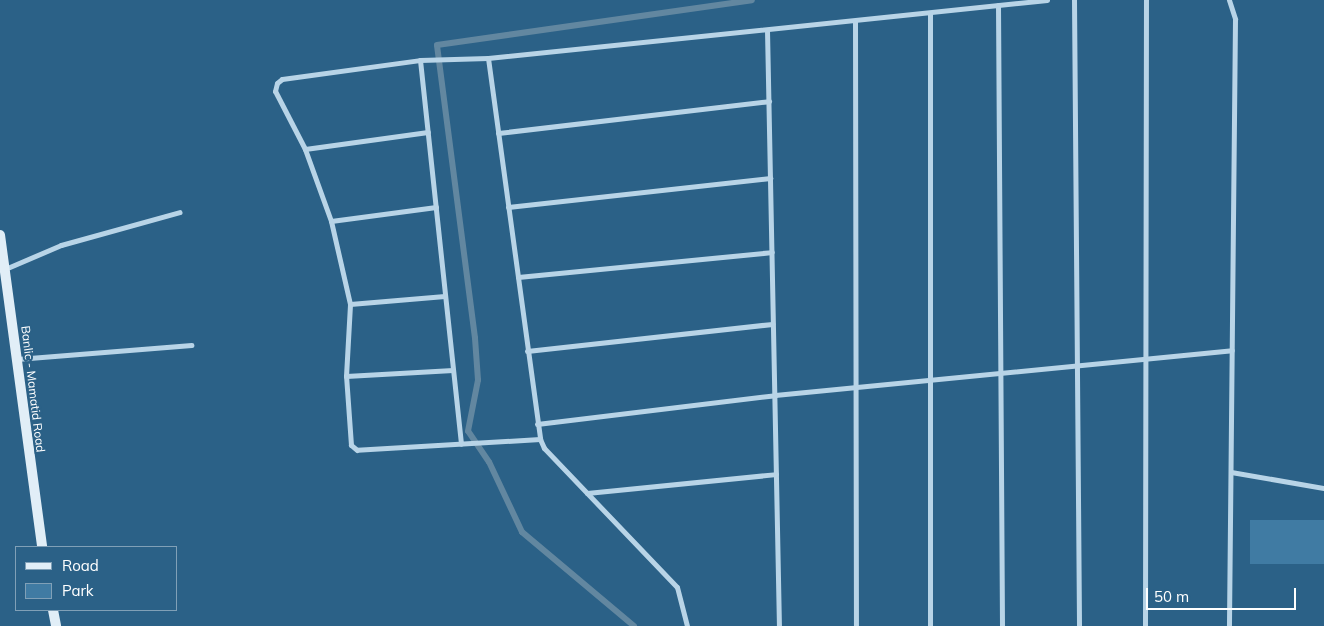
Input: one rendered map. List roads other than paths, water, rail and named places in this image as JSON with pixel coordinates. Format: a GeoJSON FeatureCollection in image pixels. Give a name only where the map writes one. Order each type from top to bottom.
{"type":"FeatureCollection","features":[{"type":"Feature","properties":{"kind":"main road","name":"Banlic - Mamatid Road"},"geometry":{"type":"LineString","coordinates":[[0,235],[42,546]]}},
{"type":"Feature","properties":{"kind":"main road"},"geometry":{"type":"LineString","coordinates":[[53,611],[56,626]]}},
{"type":"Feature","properties":{"kind":"street"},"geometry":{"type":"LineString","coordinates":[[540,439],[357,450],[351,445],[346,376],[350,304],[331,221],[305,149],[275,91],[282,79],[420,60],[488,58],[1047,0]]}},
{"type":"Feature","properties":{"kind":"street"},"geometry":{"type":"LineString","coordinates":[[1074,0],[1079,626]]}},
{"type":"Feature","properties":{"kind":"street"},"geometry":{"type":"LineString","coordinates":[[1146,0],[1144,359],[1146,626]]}},
{"type":"Feature","properties":{"kind":"street"},"geometry":{"type":"LineString","coordinates":[[1229,0],[1235,19],[1229,626]]}},
{"type":"Feature","properties":{"kind":"street"},"geometry":{"type":"LineString","coordinates":[[998,5],[1002,626]]}},
{"type":"Feature","properties":{"kind":"street"},"geometry":{"type":"LineString","coordinates":[[930,13],[930,626]]}},
{"type":"Feature","properties":{"kind":"street"},"geometry":{"type":"LineString","coordinates":[[855,21],[856,626]]}},
{"type":"Feature","properties":{"kind":"street"},"geometry":{"type":"LineString","coordinates":[[768,30],[779,626]]}},
{"type":"Feature","properties":{"kind":"street"},"geometry":{"type":"LineString","coordinates":[[488,58],[540,439],[587,493],[677,587],[683,599],[687,626]]}},
{"type":"Feature","properties":{"kind":"street"},"geometry":{"type":"LineString","coordinates":[[420,60],[461,444]]}},
{"type":"Feature","properties":{"kind":"street"},"geometry":{"type":"LineString","coordinates":[[498,133],[769,101]]}},
{"type":"Feature","properties":{"kind":"street"},"geometry":{"type":"LineString","coordinates":[[305,149],[428,132]]}},
{"type":"Feature","properties":{"kind":"street"},"geometry":{"type":"LineString","coordinates":[[508,207],[770,178]]}},
{"type":"Feature","properties":{"kind":"street"},"geometry":{"type":"LineString","coordinates":[[331,221],[436,206]]}},
{"type":"Feature","properties":{"kind":"street"},"geometry":{"type":"LineString","coordinates":[[5,269],[67,243],[180,212]]}},
{"type":"Feature","properties":{"kind":"street"},"geometry":{"type":"LineString","coordinates":[[518,278],[772,252]]}},
{"type":"Feature","properties":{"kind":"street"},"geometry":{"type":"LineString","coordinates":[[350,304],[445,296]]}},
{"type":"Feature","properties":{"kind":"street"},"geometry":{"type":"LineString","coordinates":[[528,351],[773,324]]}},
{"type":"Feature","properties":{"kind":"street"},"geometry":{"type":"LineString","coordinates":[[16,359],[191,345]]}},
{"type":"Feature","properties":{"kind":"street"},"geometry":{"type":"LineString","coordinates":[[537,424],[775,395],[1232,350]]}},
{"type":"Feature","properties":{"kind":"street"},"geometry":{"type":"LineString","coordinates":[[346,376],[453,370]]}},
{"type":"Feature","properties":{"kind":"street"},"geometry":{"type":"LineString","coordinates":[[1231,472],[1324,488]]}},
{"type":"Feature","properties":{"kind":"street"},"geometry":{"type":"LineString","coordinates":[[587,493],[776,474]]}},
{"type":"Feature","properties":{"kind":"waterway"},"geometry":{"type":"LineString","coordinates":[[634,626],[522,532],[489,462],[468,431],[478,380],[475,338],[437,45],[752,0]]}}]}
